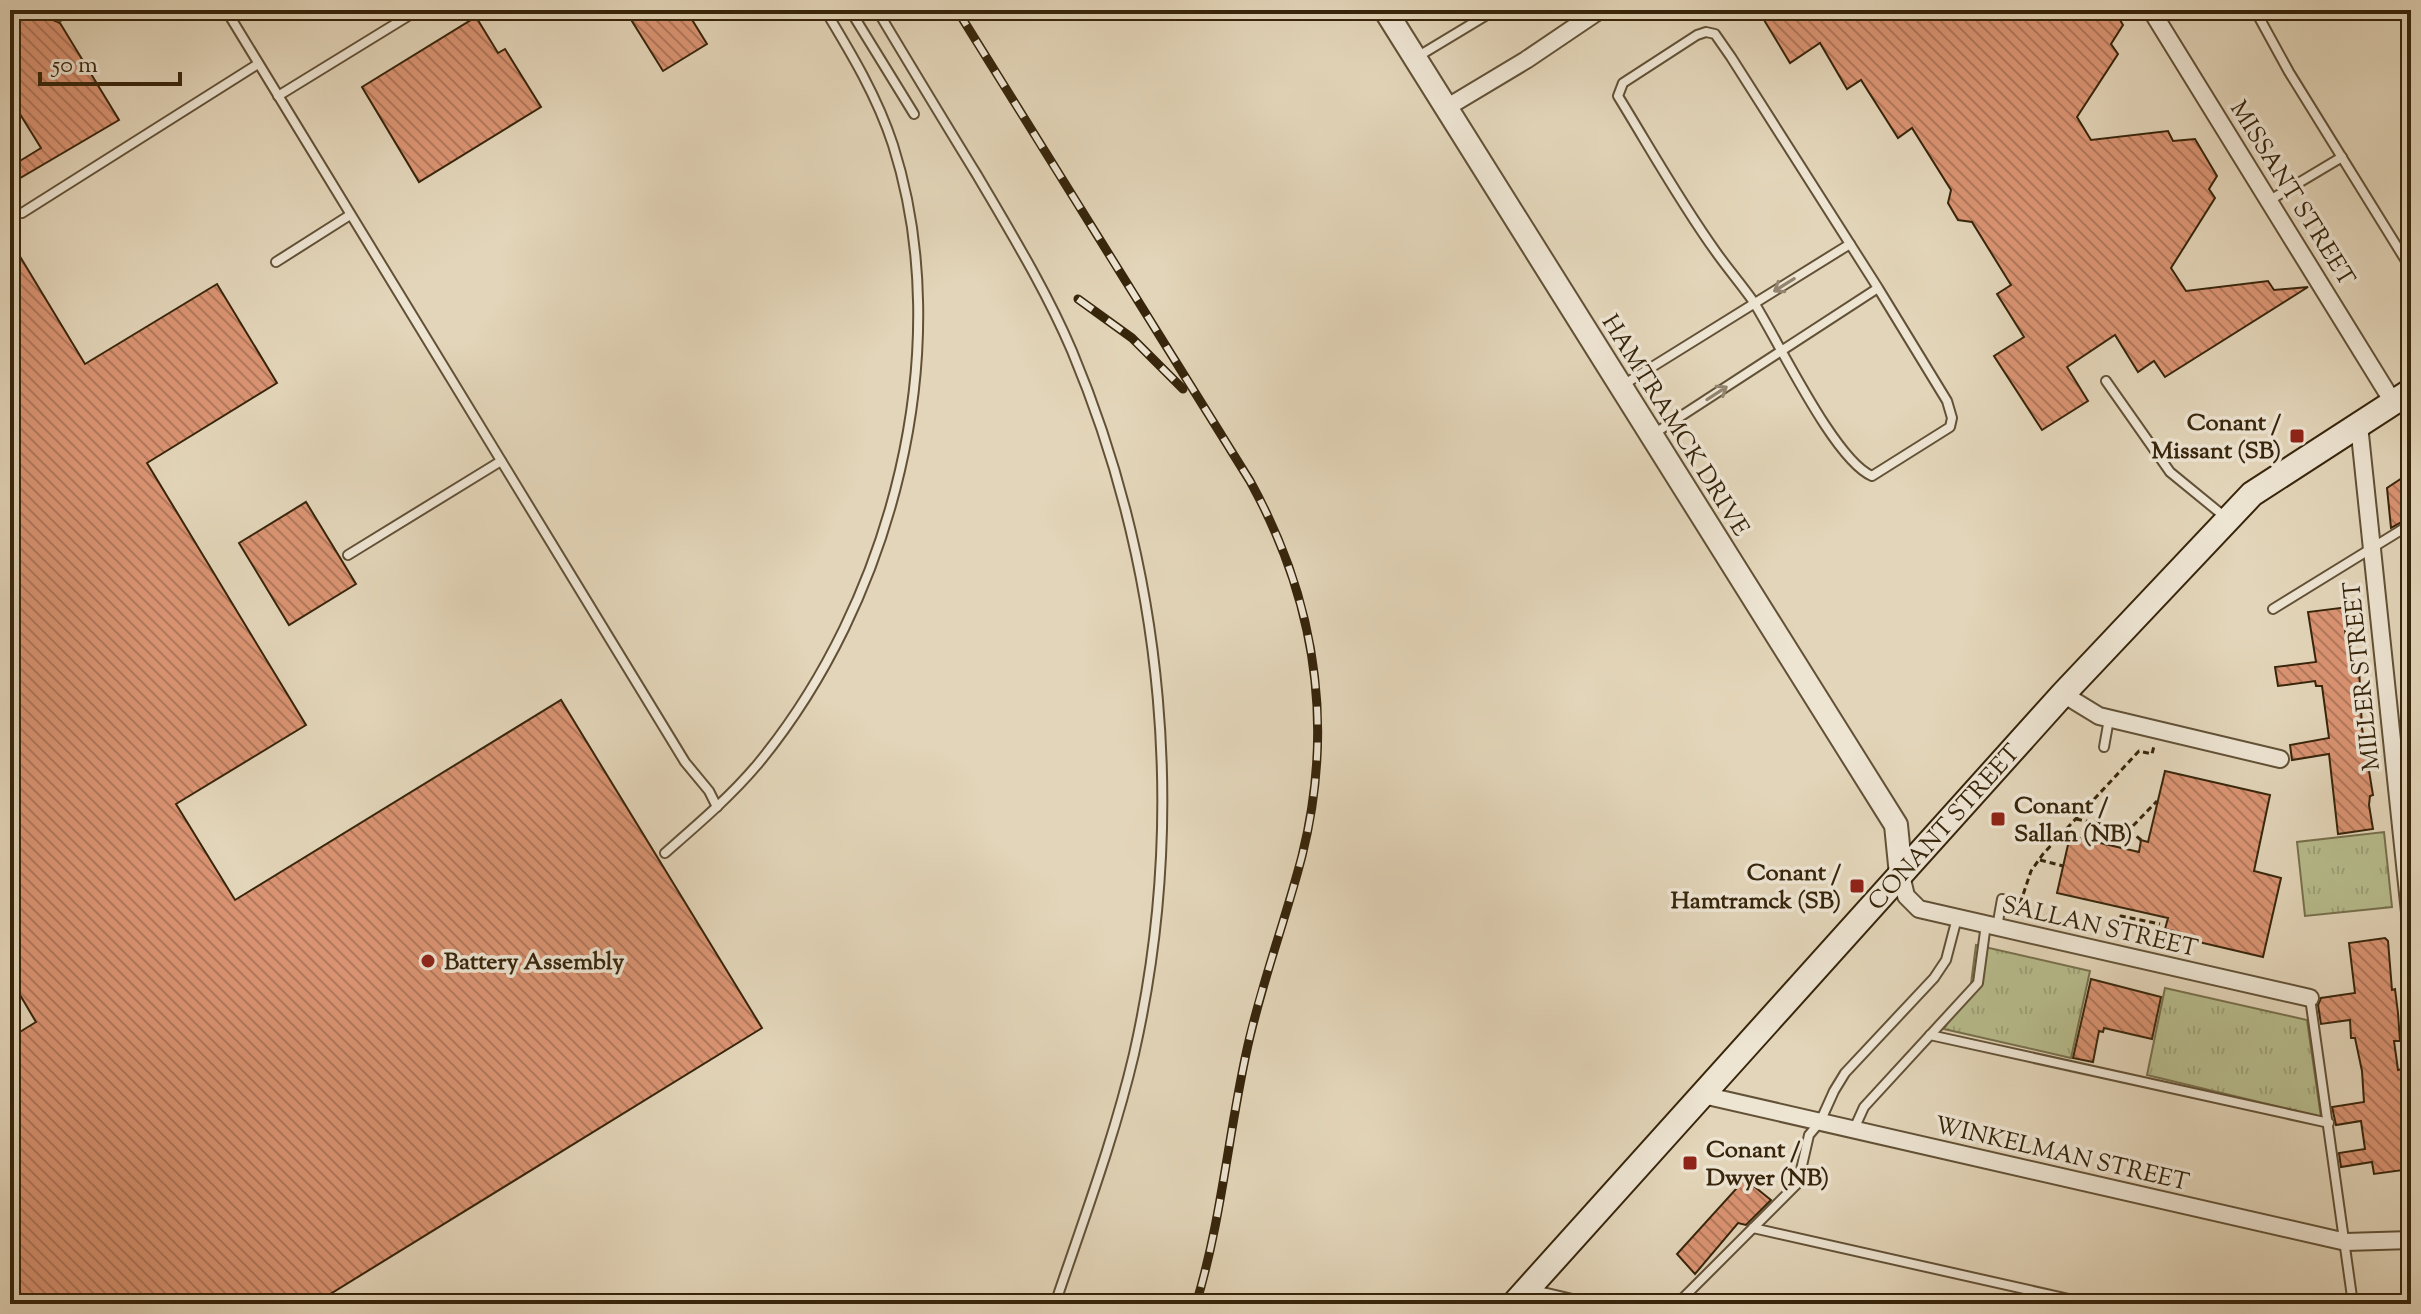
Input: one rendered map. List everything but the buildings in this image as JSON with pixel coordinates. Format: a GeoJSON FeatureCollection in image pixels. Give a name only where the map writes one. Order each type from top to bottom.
{"type":"FeatureCollection","features":[{"type":"Feature","properties":{"kind":"main road","name":"CONANT STREET"},"geometry":{"type":"LineString","coordinates":[[1520,1298],[2063,694],[2252,494],[2402,396]]}},
{"type":"Feature","properties":{"kind":"street","name":"HAMTRAMCK DRIVE"},"geometry":{"type":"LineString","coordinates":[[1385,10],[1896,825],[1901,875]]}},
{"type":"Feature","properties":{"kind":"street"},"geometry":{"type":"LineString","coordinates":[[1446,108],[1526,60],[1600,10]]}},
{"type":"Feature","properties":{"kind":"street","name":"MISSANT STREET"},"geometry":{"type":"LineString","coordinates":[[2151,10],[2270,200],[2402,396]]}},
{"type":"Feature","properties":{"kind":"street","name":"MILLER STREET"},"geometry":{"type":"LineString","coordinates":[[2359,425],[2411,922]]}},
{"type":"Feature","properties":{"kind":"street"},"geometry":{"type":"LineString","coordinates":[[2063,694],[2109,719],[2280,759]]}},
{"type":"Feature","properties":{"kind":"street","name":"SALLAN STREET"},"geometry":{"type":"LineString","coordinates":[[1901,875],[1906,896],[1919,909],[2310,998]]}},
{"type":"Feature","properties":{"kind":"street","name":"WINKELMAN STREET"},"geometry":{"type":"LineString","coordinates":[[1703,1095],[2346,1242],[2409,1240]]}},
{"type":"Feature","properties":{"kind":"street"},"geometry":{"type":"LineString","coordinates":[[1520,1298],[1576,1304]]}},
{"type":"Feature","properties":{"kind":"lane"},"geometry":{"type":"LineString","coordinates":[[59,16],[69,10]]}},
{"type":"Feature","properties":{"kind":"lane"},"geometry":{"type":"LineString","coordinates":[[226,10],[685,762],[709,791],[717,807]]}},
{"type":"Feature","properties":{"kind":"lane"},"geometry":{"type":"LineString","coordinates":[[278,96],[418,10]]}},
{"type":"Feature","properties":{"kind":"lane"},"geometry":{"type":"LineString","coordinates":[[665,853],[757,766],[824,669],[851,616],[873,562],[905,448],[917,330],[909,212],[892,143],[863,73],[825,10]]}},
{"type":"Feature","properties":{"kind":"lane"},"geometry":{"type":"LineString","coordinates":[[850,10],[914,114]]}},
{"type":"Feature","properties":{"kind":"lane"},"geometry":{"type":"LineString","coordinates":[[877,10],[1020,247],[1071,349],[1124,503],[1155,660],[1164,818],[1148,980],[1134,1054],[1113,1132],[1055,1304]]}},
{"type":"Feature","properties":{"kind":"lane"},"geometry":{"type":"LineString","coordinates":[[1415,59],[1495,10]]}},
{"type":"Feature","properties":{"kind":"lane"},"geometry":{"type":"LineString","coordinates":[[2255,10],[2289,72],[2408,258],[2411,269]]}},
{"type":"Feature","properties":{"kind":"lane"},"geometry":{"type":"LineString","coordinates":[[1706,32],[1715,34],[1878,288],[1947,401],[1952,418],[1950,427],[1872,476],[1859,471],[1800,383],[1754,303],[1716,253],[1618,96],[1623,83],[1697,35],[1706,32]]}},
{"type":"Feature","properties":{"kind":"lane"},"geometry":{"type":"LineString","coordinates":[[22,213],[258,64]]}},
{"type":"Feature","properties":{"kind":"lane"},"geometry":{"type":"LineString","coordinates":[[2270,200],[2342,157]]}},
{"type":"Feature","properties":{"kind":"lane"},"geometry":{"type":"LineString","coordinates":[[276,262],[350,215]]}},
{"type":"Feature","properties":{"kind":"lane"},"geometry":{"type":"LineString","coordinates":[[1621,386],[1850,244]]}},
{"type":"Feature","properties":{"kind":"lane"},"geometry":{"type":"LineString","coordinates":[[1652,435],[1878,288]]}},
{"type":"Feature","properties":{"kind":"lane"},"geometry":{"type":"LineString","coordinates":[[2106,381],[2170,472],[2228,520]]}},
{"type":"Feature","properties":{"kind":"lane"},"geometry":{"type":"LineString","coordinates":[[348,555],[501,461]]}},
{"type":"Feature","properties":{"kind":"lane"},"geometry":{"type":"LineString","coordinates":[[2273,609],[2411,524]]}},
{"type":"Feature","properties":{"kind":"lane"},"geometry":{"type":"LineString","coordinates":[[2104,747],[2109,719]]}},
{"type":"Feature","properties":{"kind":"lane"},"geometry":{"type":"LineString","coordinates":[[1854,1129],[1864,1107],[1978,983],[1992,925],[2002,899]]}},
{"type":"Feature","properties":{"kind":"lane"},"geometry":{"type":"LineString","coordinates":[[1677,1304],[1798,1183],[1809,1135],[1820,1122],[1834,1091],[1845,1073],[1934,978],[1946,960],[1957,918]]}},
{"type":"Feature","properties":{"kind":"lane"},"geometry":{"type":"LineString","coordinates":[[2310,998],[2353,1304]]}},
{"type":"Feature","properties":{"kind":"lane"},"geometry":{"type":"LineString","coordinates":[[1930,1035],[2329,1123]]}},
{"type":"Feature","properties":{"kind":"lane"},"geometry":{"type":"LineString","coordinates":[[1753,1228],[2091,1304]]}},
{"type":"Feature","properties":{"kind":"lane"},"geometry":{"type":"LineString","coordinates":[[2409,1240],[2411,1273]]}},
{"type":"Feature","properties":{"kind":"path"},"geometry":{"type":"LineString","coordinates":[[2016,917],[2022,893],[2038,859],[2139,751],[2152,754],[2154,746]]}},
{"type":"Feature","properties":{"kind":"path"},"geometry":{"type":"LineString","coordinates":[[2129,830],[2157,801]]}},
{"type":"Feature","properties":{"kind":"path"},"geometry":{"type":"LineString","coordinates":[[2076,819],[2129,830],[2141,840]]}},
{"type":"Feature","properties":{"kind":"path"},"geometry":{"type":"LineString","coordinates":[[2038,859],[2063,866]]}},
{"type":"Feature","properties":{"kind":"path"},"geometry":{"type":"LineString","coordinates":[[2117,939],[2121,916],[2160,924]]}},
{"type":"Feature","properties":{"kind":"green space"},"geometry":{"type":"Polygon","coordinates":[[[2384,832],[2392,907],[2305,916],[2297,842],[2384,832]]]}},
{"type":"Feature","properties":{"kind":"green space"},"geometry":{"type":"Polygon","coordinates":[[[1976,945],[2090,971],[2071,1058],[1944,1029],[1971,984],[1976,945]]]}},
{"type":"Feature","properties":{"kind":"green space"},"geometry":{"type":"Polygon","coordinates":[[[2165,988],[2307,1020],[2321,1117],[2147,1075],[2165,988]]]}},
{"type":"Feature","properties":{"kind":"railway"},"geometry":{"type":"LineString","coordinates":[[957,10],[1250,481],[1290,571],[1304,617],[1313,663],[1317,758],[1312,807],[1302,856],[1252,1029],[1212,1242],[1196,1304]]}},
{"type":"Feature","properties":{"kind":"railway"},"geometry":{"type":"LineString","coordinates":[[1078,299],[1132,338],[1183,389]]}},
{"type":"Feature","properties":{"kind":"place","name":"Conant / Missant (SB)"},"geometry":{"type":"Point","coordinates":[2297,436]}},
{"type":"Feature","properties":{"kind":"place","name":"Conant / Sallan (NB)"},"geometry":{"type":"Point","coordinates":[1998,819]}},
{"type":"Feature","properties":{"kind":"place","name":"Conant / Hamtramck (SB)"},"geometry":{"type":"Point","coordinates":[1857,886]}},
{"type":"Feature","properties":{"kind":"place","name":"Battery Assembly"},"geometry":{"type":"Point","coordinates":[428,961]}},
{"type":"Feature","properties":{"kind":"place","name":"Conant / Dwyer (NB)"},"geometry":{"type":"Point","coordinates":[1690,1163]}}]}
